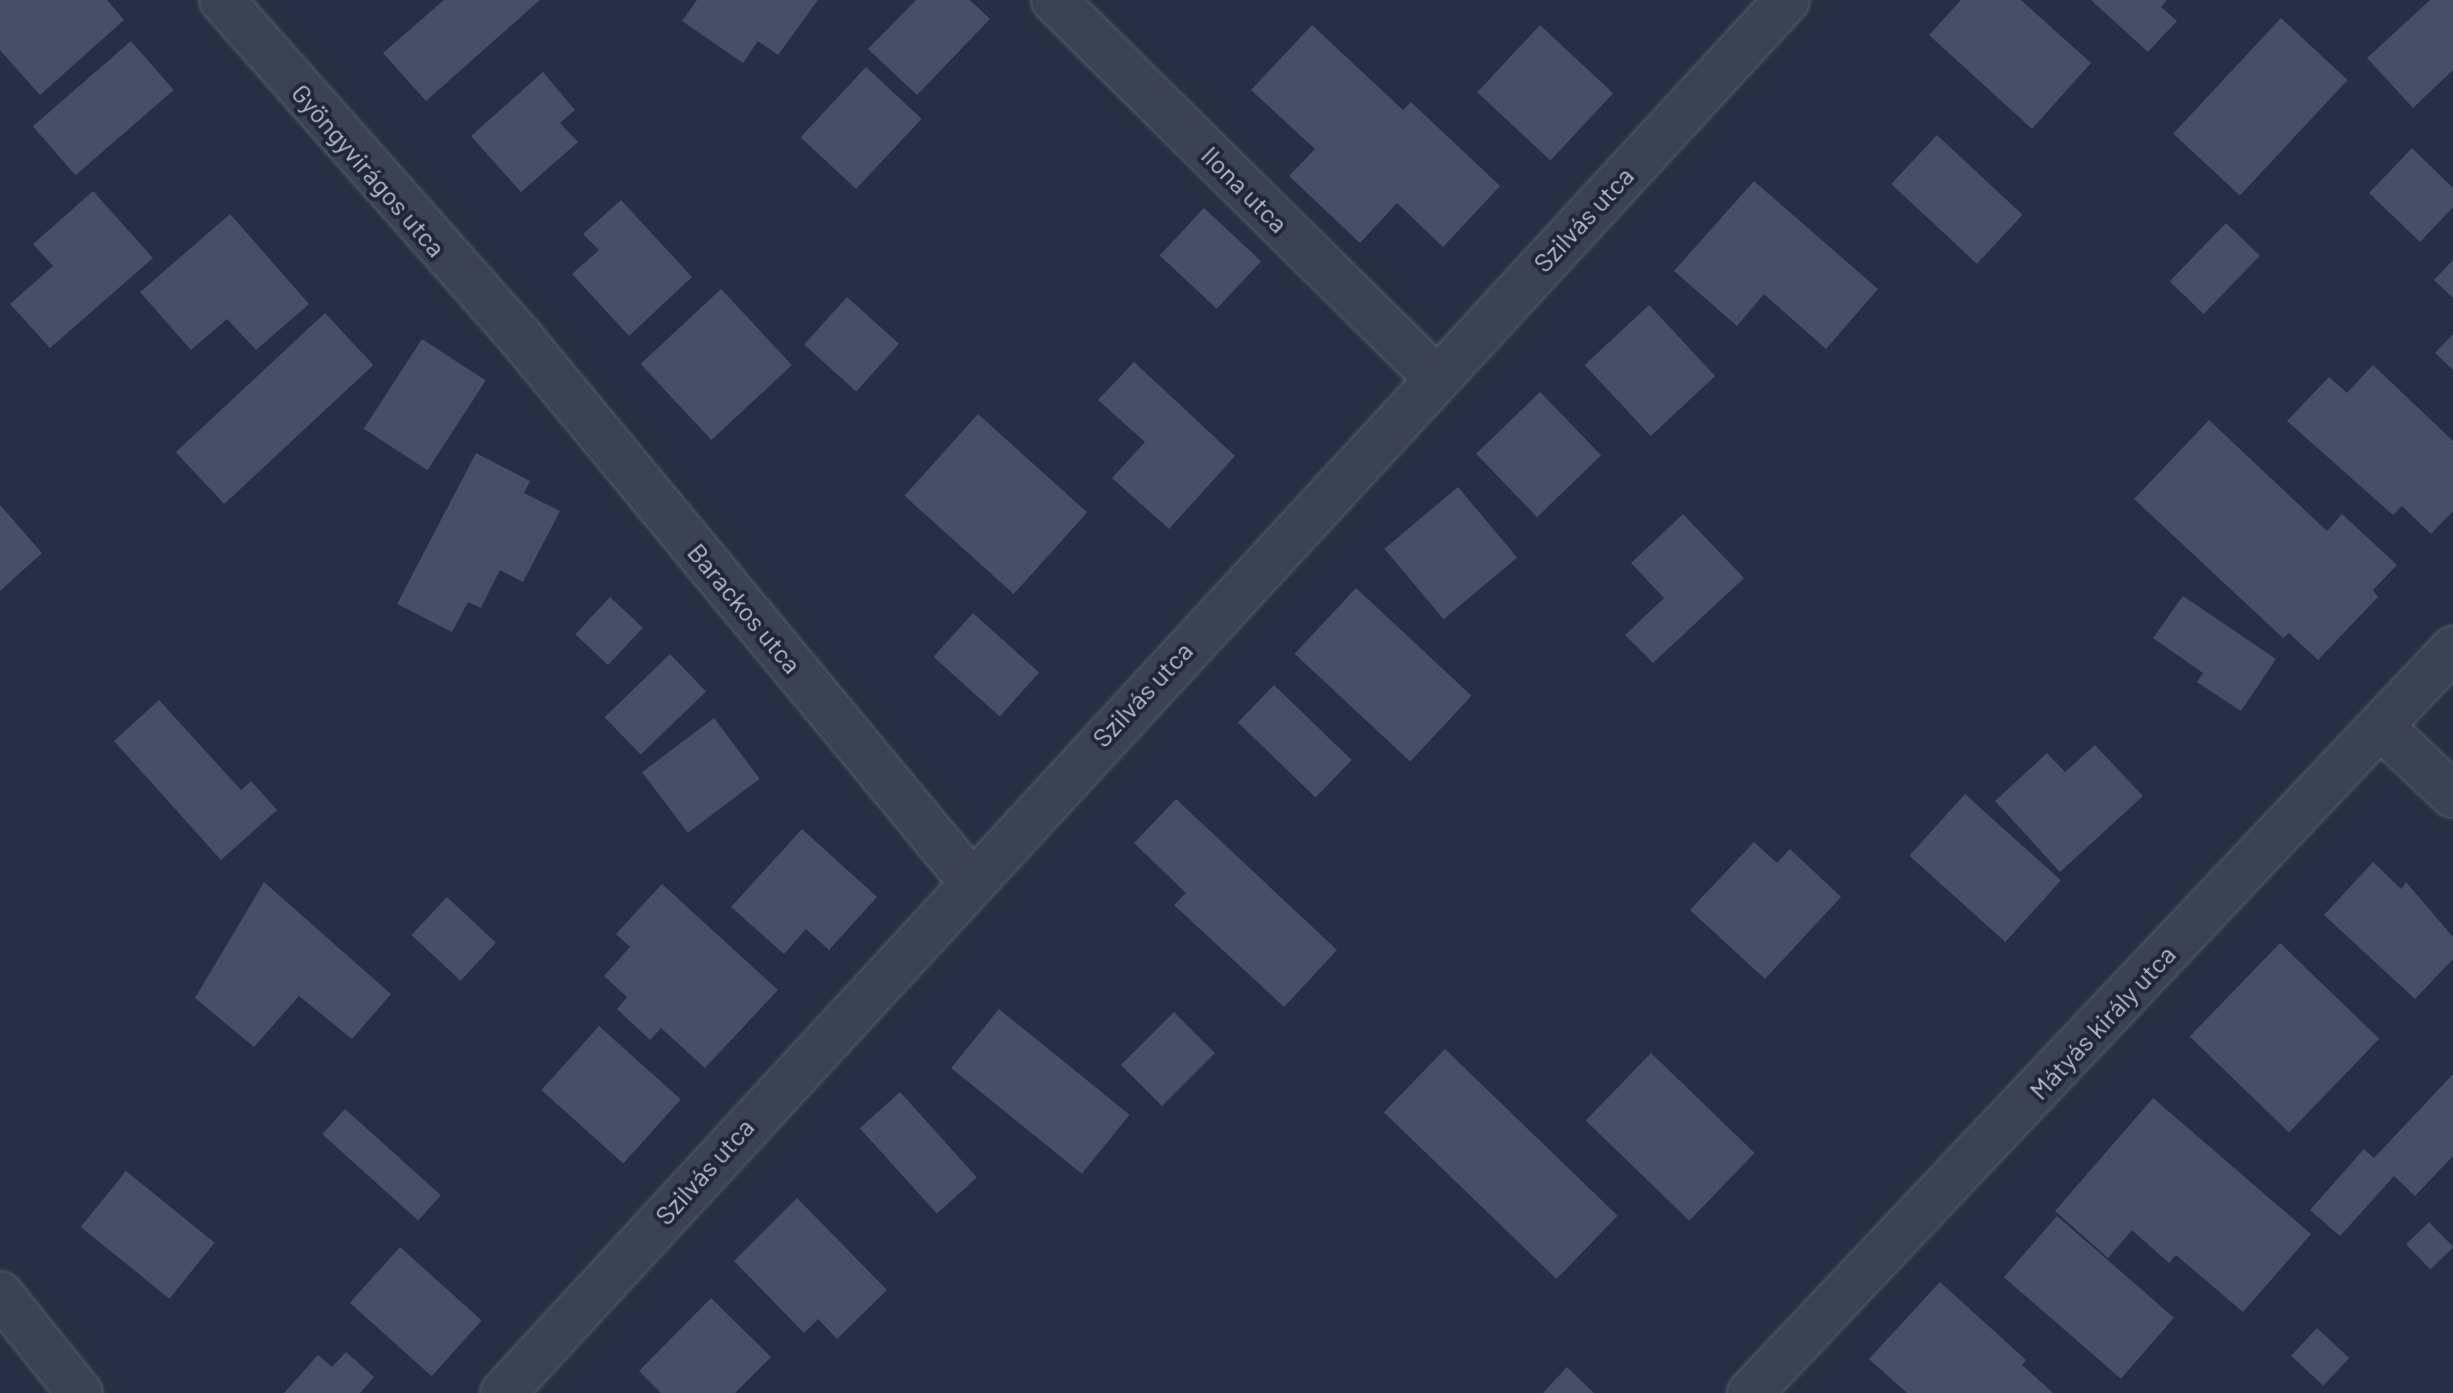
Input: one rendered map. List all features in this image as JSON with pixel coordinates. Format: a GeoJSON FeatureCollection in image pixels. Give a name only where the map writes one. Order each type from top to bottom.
{"type":"FeatureCollection","features":[{"type":"Feature","properties":{"kind":"street","name":"Gyöngyvirágos utca"},"geometry":{"type":"LineString","coordinates":[[222,0],[520,337]]}},
{"type":"Feature","properties":{"kind":"street","name":"Ilona utca"},"geometry":{"type":"LineString","coordinates":[[1054,0],[1436,378]]}},
{"type":"Feature","properties":{"kind":"street","name":"Szilvás utca"},"geometry":{"type":"LineString","coordinates":[[503,1393],[969,879],[1787,0]]}},
{"type":"Feature","properties":{"kind":"street","name":"Barackos utca"},"geometry":{"type":"LineString","coordinates":[[520,337],[969,879]]}},
{"type":"Feature","properties":{"kind":"street","name":"Mátyás király utca"},"geometry":{"type":"LineString","coordinates":[[1750,1393],[2453,649]]}},
{"type":"Feature","properties":{"kind":"street"},"geometry":{"type":"LineString","coordinates":[[2381,727],[2453,795]]}},
{"type":"Feature","properties":{"kind":"street"},"geometry":{"type":"LineString","coordinates":[[0,1294],[80,1393]]}},
{"type":"Feature","properties":{"kind":"building"},"geometry":{"type":"Polygon","coordinates":[[[0,0],[107,0],[124,20],[40,95],[0,50],[0,0]]]}},
{"type":"Feature","properties":{"kind":"building"},"geometry":{"type":"Polygon","coordinates":[[[444,0],[540,0],[426,101],[383,53],[444,0]]]}},
{"type":"Feature","properties":{"kind":"building"},"geometry":{"type":"Polygon","coordinates":[[[697,0],[818,0],[778,55],[758,41],[743,63],[682,21],[697,0]]]}},
{"type":"Feature","properties":{"kind":"building"},"geometry":{"type":"Polygon","coordinates":[[[916,0],[970,0],[990,19],[917,95],[868,49],[916,0]]]}},
{"type":"Feature","properties":{"kind":"building"},"geometry":{"type":"Polygon","coordinates":[[[1961,0],[2021,0],[2091,63],[2032,129],[1929,35],[1961,0]]]}},
{"type":"Feature","properties":{"kind":"building"},"geometry":{"type":"Polygon","coordinates":[[[2091,0],[2167,0],[2161,7],[2177,21],[2148,52],[2091,0]]]}},
{"type":"Feature","properties":{"kind":"building"},"geometry":{"type":"Polygon","coordinates":[[[2430,0],[2453,0],[2453,70],[2413,108],[2367,58],[2430,0]]]}},
{"type":"Feature","properties":{"kind":"building"},"geometry":{"type":"Polygon","coordinates":[[[2281,18],[2348,80],[2240,196],[2173,134],[2281,18]]]}},
{"type":"Feature","properties":{"kind":"building"},"geometry":{"type":"Polygon","coordinates":[[[1312,25],[1403,110],[1411,102],[1500,186],[1443,247],[1397,203],[1360,243],[1289,176],[1315,149],[1251,90],[1312,25]]]}},
{"type":"Feature","properties":{"kind":"building"},"geometry":{"type":"Polygon","coordinates":[[[1540,25],[1613,93],[1550,160],[1477,92],[1540,25]]]}},
{"type":"Feature","properties":{"kind":"building"},"geometry":{"type":"Polygon","coordinates":[[[131,41],[174,90],[76,175],[33,126],[131,41]]]}},
{"type":"Feature","properties":{"kind":"building"},"geometry":{"type":"Polygon","coordinates":[[[866,67],[922,119],[856,189],[801,137],[866,67]]]}},
{"type":"Feature","properties":{"kind":"building"},"geometry":{"type":"Polygon","coordinates":[[[543,72],[575,110],[560,123],[578,142],[521,192],[471,136],[543,72]]]}},
{"type":"Feature","properties":{"kind":"building"},"geometry":{"type":"Polygon","coordinates":[[[1937,135],[2023,215],[1977,264],[1891,184],[1937,135]]]}},
{"type":"Feature","properties":{"kind":"building"},"geometry":{"type":"Polygon","coordinates":[[[2412,148],[2453,188],[2453,207],[2420,242],[2369,193],[2412,148]]]}},
{"type":"Feature","properties":{"kind":"building"},"geometry":{"type":"Polygon","coordinates":[[[1754,181],[1878,289],[1826,349],[1764,294],[1737,326],[1674,271],[1754,181]]]}},
{"type":"Feature","properties":{"kind":"building"},"geometry":{"type":"Polygon","coordinates":[[[93,191],[153,258],[50,348],[10,304],[53,266],[33,244],[93,191]]]}},
{"type":"Feature","properties":{"kind":"building"},"geometry":{"type":"Polygon","coordinates":[[[621,200],[692,277],[629,336],[572,274],[599,250],[583,234],[621,200]]]}},
{"type":"Feature","properties":{"kind":"building"},"geometry":{"type":"Polygon","coordinates":[[[1204,208],[1261,261],[1217,309],[1160,256],[1204,208]]]}},
{"type":"Feature","properties":{"kind":"building"},"geometry":{"type":"Polygon","coordinates":[[[230,214],[309,304],[256,350],[227,319],[191,350],[140,292],[230,214]]]}},
{"type":"Feature","properties":{"kind":"building"},"geometry":{"type":"Polygon","coordinates":[[[2226,223],[2260,256],[2204,314],[2170,281],[2226,223]]]}},
{"type":"Feature","properties":{"kind":"building"},"geometry":{"type":"Polygon","coordinates":[[[2453,260],[2453,298],[2434,280],[2453,260]]]}},
{"type":"Feature","properties":{"kind":"building"},"geometry":{"type":"Polygon","coordinates":[[[721,289],[792,365],[711,440],[641,364],[721,289]]]}},
{"type":"Feature","properties":{"kind":"building"},"geometry":{"type":"Polygon","coordinates":[[[847,297],[899,344],[856,391],[804,345],[847,297]]]}},
{"type":"Feature","properties":{"kind":"building"},"geometry":{"type":"Polygon","coordinates":[[[1649,305],[1715,376],[1651,436],[1585,365],[1649,305]]]}},
{"type":"Feature","properties":{"kind":"building"},"geometry":{"type":"Polygon","coordinates":[[[325,313],[373,365],[224,504],[176,452],[325,313]]]}},
{"type":"Feature","properties":{"kind":"building"},"geometry":{"type":"Polygon","coordinates":[[[2453,334],[2453,370],[2435,353],[2453,334]]]}},
{"type":"Feature","properties":{"kind":"building"},"geometry":{"type":"Polygon","coordinates":[[[422,339],[486,380],[427,470],[364,429],[422,339]]]}},
{"type":"Feature","properties":{"kind":"building"},"geometry":{"type":"Polygon","coordinates":[[[1134,362],[1235,456],[1169,529],[1112,478],[1145,442],[1098,400],[1134,362]]]}},
{"type":"Feature","properties":{"kind":"building"},"geometry":{"type":"Polygon","coordinates":[[[2373,365],[2453,441],[2453,511],[2431,534],[2402,506],[2393,515],[2287,421],[2329,377],[2347,393],[2373,365]]]}},
{"type":"Feature","properties":{"kind":"building"},"geometry":{"type":"Polygon","coordinates":[[[1540,392],[1601,455],[1537,517],[1476,454],[1540,392]]]}},
{"type":"Feature","properties":{"kind":"building"},"geometry":{"type":"Polygon","coordinates":[[[978,414],[1087,512],[1014,594],[904,496],[978,414]]]}},
{"type":"Feature","properties":{"kind":"building"},"geometry":{"type":"Polygon","coordinates":[[[2209,420],[2327,531],[2342,514],[2397,565],[2373,590],[2378,597],[2318,660],[2289,633],[2283,638],[2134,499],[2209,420]]]}},
{"type":"Feature","properties":{"kind":"building"},"geometry":{"type":"Polygon","coordinates":[[[476,453],[530,481],[524,493],[560,511],[523,582],[500,570],[481,608],[468,602],[452,632],[397,604],[476,453]]]}},
{"type":"Feature","properties":{"kind":"building"},"geometry":{"type":"Polygon","coordinates":[[[1458,487],[1517,557],[1444,619],[1384,549],[1458,487]]]}},
{"type":"Feature","properties":{"kind":"building"},"geometry":{"type":"Polygon","coordinates":[[[0,505],[42,553],[0,591],[0,505]]]}},
{"type":"Feature","properties":{"kind":"building"},"geometry":{"type":"Polygon","coordinates":[[[1683,514],[1744,578],[1653,663],[1625,635],[1664,598],[1631,563],[1683,514]]]}},
{"type":"Feature","properties":{"kind":"building"},"geometry":{"type":"Polygon","coordinates":[[[1356,588],[1472,696],[1410,762],[1295,654],[1356,588]]]}},
{"type":"Feature","properties":{"kind":"building"},"geometry":{"type":"Polygon","coordinates":[[[2183,596],[2276,659],[2241,711],[2197,682],[2203,673],[2153,638],[2183,596]]]}},
{"type":"Feature","properties":{"kind":"building"},"geometry":{"type":"Polygon","coordinates":[[[610,597],[643,628],[608,665],[575,634],[610,597]]]}},
{"type":"Feature","properties":{"kind":"building"},"geometry":{"type":"Polygon","coordinates":[[[973,613],[1039,673],[1000,716],[934,657],[973,613]]]}},
{"type":"Feature","properties":{"kind":"building"},"geometry":{"type":"Polygon","coordinates":[[[670,654],[706,691],[641,755],[605,717],[670,654]]]}},
{"type":"Feature","properties":{"kind":"building"},"geometry":{"type":"Polygon","coordinates":[[[1274,685],[1352,760],[1316,797],[1238,722],[1274,685]]]}},
{"type":"Feature","properties":{"kind":"building"},"geometry":{"type":"Polygon","coordinates":[[[159,700],[241,790],[251,781],[277,810],[221,860],[114,741],[159,700]]]}},
{"type":"Feature","properties":{"kind":"building"},"geometry":{"type":"Polygon","coordinates":[[[714,718],[760,779],[688,833],[642,772],[714,718]]]}},
{"type":"Feature","properties":{"kind":"building"},"geometry":{"type":"Polygon","coordinates":[[[2095,745],[2143,796],[2060,872],[1995,801],[2047,753],[2065,772],[2095,745]]]}},
{"type":"Feature","properties":{"kind":"building"},"geometry":{"type":"Polygon","coordinates":[[[1965,794],[2061,880],[2005,942],[1909,856],[1965,794]]]}},
{"type":"Feature","properties":{"kind":"building"},"geometry":{"type":"Polygon","coordinates":[[[1176,799],[1337,950],[1284,1007],[1174,905],[1186,893],[1134,843],[1176,799]]]}},
{"type":"Feature","properties":{"kind":"building"},"geometry":{"type":"Polygon","coordinates":[[[802,829],[877,897],[829,950],[806,929],[784,954],[731,907],[802,829]]]}},
{"type":"Feature","properties":{"kind":"building"},"geometry":{"type":"Polygon","coordinates":[[[1754,842],[1777,863],[1790,849],[1841,897],[1765,979],[1690,910],[1754,842]]]}},
{"type":"Feature","properties":{"kind":"building"},"geometry":{"type":"Polygon","coordinates":[[[2373,862],[2401,889],[2406,882],[2453,937],[2453,959],[2415,999],[2324,915],[2373,862]]]}},
{"type":"Feature","properties":{"kind":"building"},"geometry":{"type":"Polygon","coordinates":[[[264,882],[391,994],[352,1039],[299,996],[254,1047],[195,998],[264,882]]]}},
{"type":"Feature","properties":{"kind":"building"},"geometry":{"type":"Polygon","coordinates":[[[662,884],[778,990],[705,1068],[661,1028],[650,1040],[617,1009],[627,997],[604,976],[630,947],[616,934],[662,884]]]}},
{"type":"Feature","properties":{"kind":"building"},"geometry":{"type":"Polygon","coordinates":[[[447,897],[496,943],[461,981],[412,935],[447,897]]]}},
{"type":"Feature","properties":{"kind":"building"},"geometry":{"type":"Polygon","coordinates":[[[2280,943],[2379,1039],[2289,1132],[2190,1037],[2280,943]]]}},
{"type":"Feature","properties":{"kind":"building"},"geometry":{"type":"Polygon","coordinates":[[[999,1009],[1130,1115],[1082,1174],[951,1068],[999,1009]]]}},
{"type":"Feature","properties":{"kind":"building"},"geometry":{"type":"Polygon","coordinates":[[[1174,1012],[1215,1053],[1162,1106],[1121,1065],[1174,1012]]]}},
{"type":"Feature","properties":{"kind":"building"},"geometry":{"type":"Polygon","coordinates":[[[599,1026],[681,1100],[623,1164],[541,1090],[599,1026]]]}},
{"type":"Feature","properties":{"kind":"building"},"geometry":{"type":"Polygon","coordinates":[[[1445,1049],[1618,1216],[1557,1279],[1384,1112],[1445,1049]]]}},
{"type":"Feature","properties":{"kind":"building"},"geometry":{"type":"Polygon","coordinates":[[[1651,1053],[1755,1153],[1689,1221],[1586,1121],[1651,1053]]]}},
{"type":"Feature","properties":{"kind":"building"},"geometry":{"type":"Polygon","coordinates":[[[2453,1074],[2453,1156],[2415,1196],[2394,1176],[2340,1236],[2310,1210],[2364,1149],[2374,1158],[2453,1074]]]}},
{"type":"Feature","properties":{"kind":"building"},"geometry":{"type":"Polygon","coordinates":[[[900,1092],[977,1177],[937,1214],[860,1128],[900,1092]]]}},
{"type":"Feature","properties":{"kind":"building"},"geometry":{"type":"Polygon","coordinates":[[[2153,1098],[2311,1234],[2243,1312],[2176,1255],[2169,1263],[2132,1230],[2108,1258],[2055,1211],[2153,1098]]]}},
{"type":"Feature","properties":{"kind":"building"},"geometry":{"type":"Polygon","coordinates":[[[345,1109],[441,1195],[418,1221],[322,1134],[345,1109]]]}},
{"type":"Feature","properties":{"kind":"building"},"geometry":{"type":"Polygon","coordinates":[[[126,1171],[215,1243],[169,1299],[81,1227],[126,1171]]]}},
{"type":"Feature","properties":{"kind":"building"},"geometry":{"type":"Polygon","coordinates":[[[797,1198],[887,1290],[837,1339],[818,1319],[804,1333],[734,1261],[797,1198]]]}},
{"type":"Feature","properties":{"kind":"building"},"geometry":{"type":"Polygon","coordinates":[[[2057,1216],[2174,1318],[2121,1379],[2004,1277],[2057,1216]]]}},
{"type":"Feature","properties":{"kind":"building"},"geometry":{"type":"Polygon","coordinates":[[[2429,1222],[2453,1247],[2430,1269],[2406,1244],[2429,1222]]]}},
{"type":"Feature","properties":{"kind":"building"},"geometry":{"type":"Polygon","coordinates":[[[400,1247],[482,1321],[432,1376],[350,1303],[400,1247]]]}},
{"type":"Feature","properties":{"kind":"building"},"geometry":{"type":"Polygon","coordinates":[[[1940,1282],[2026,1360],[2022,1365],[2053,1393],[1907,1393],[1869,1359],[1940,1282]]]}},
{"type":"Feature","properties":{"kind":"building"},"geometry":{"type":"Polygon","coordinates":[[[711,1298],[771,1357],[735,1393],[661,1393],[639,1371],[711,1298]]]}},
{"type":"Feature","properties":{"kind":"building"},"geometry":{"type":"Polygon","coordinates":[[[2317,1328],[2349,1358],[2323,1386],[2291,1356],[2317,1328]]]}},
{"type":"Feature","properties":{"kind":"building"},"geometry":{"type":"Polygon","coordinates":[[[346,1352],[374,1377],[360,1393],[284,1393],[318,1355],[332,1367],[346,1352]]]}},
{"type":"Feature","properties":{"kind":"building"},"geometry":{"type":"Polygon","coordinates":[[[1567,1367],[1594,1393],[1543,1393],[1567,1367]]]}}]}
